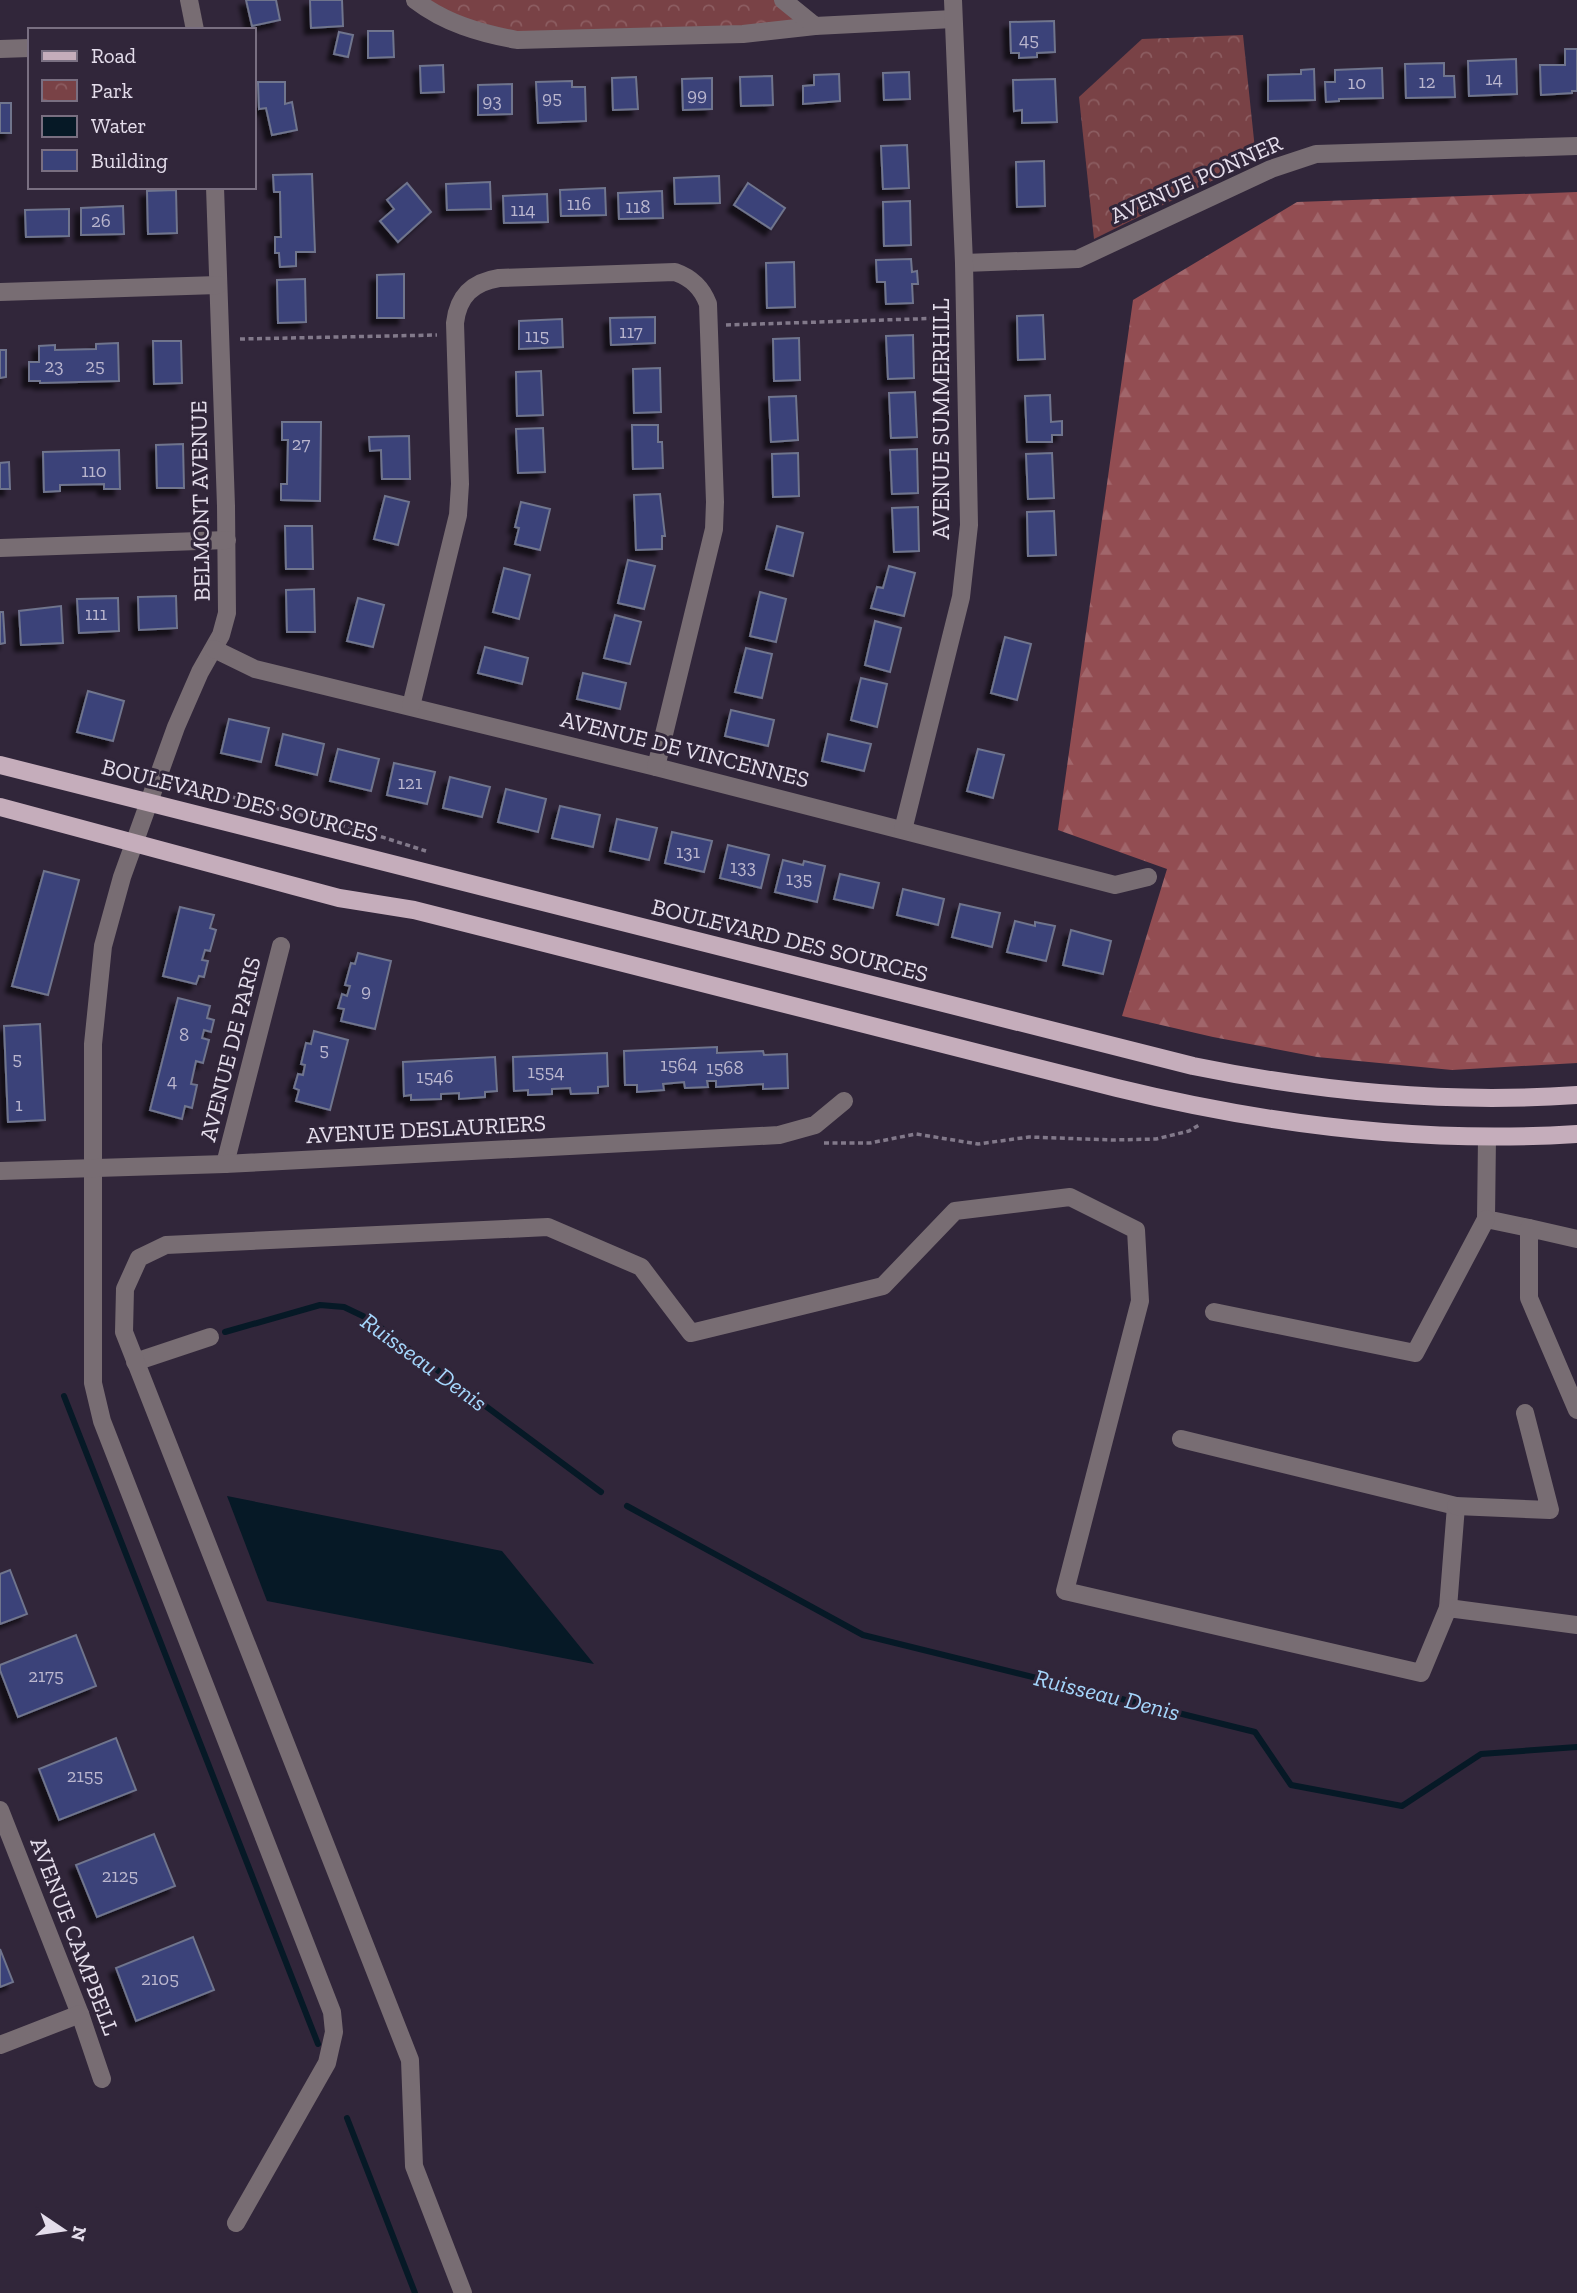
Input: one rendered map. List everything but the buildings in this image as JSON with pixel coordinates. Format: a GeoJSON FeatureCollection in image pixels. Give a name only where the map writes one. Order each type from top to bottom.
{"type":"FeatureCollection","features":[{"type":"Feature","properties":{"kind":"main road","name":"BOULEVARD DES SOURCES"},"geometry":{"type":"LineString","coordinates":[[0,765],[1224,1073],[1323,1090],[1414,1096],[1497,1099],[1577,1095]]}},
{"type":"Feature","properties":{"kind":"main road"},"geometry":{"type":"LineString","coordinates":[[0,807],[339,898],[414,910],[1117,1088],[1219,1111],[1357,1131],[1487,1137],[1577,1134]]}},
{"type":"Feature","properties":{"kind":"street"},"geometry":{"type":"LineString","coordinates":[[189,0],[195,28]]}},
{"type":"Feature","properties":{"kind":"street"},"geometry":{"type":"LineString","coordinates":[[415,0],[455,24],[485,34],[517,40],[743,34],[815,26],[953,19]]}},
{"type":"Feature","properties":{"kind":"street"},"geometry":{"type":"LineString","coordinates":[[783,0],[815,26]]}},
{"type":"Feature","properties":{"kind":"street","name":"AVENUE SUMMERHILL"},"geometry":{"type":"LineString","coordinates":[[903,830],[961,597],[969,525],[964,263],[953,0]]}},
{"type":"Feature","properties":{"kind":"street"},"geometry":{"type":"LineString","coordinates":[[0,48],[28,48]]}},
{"type":"Feature","properties":{"kind":"street","name":"AVENUE PONNER"},"geometry":{"type":"LineString","coordinates":[[964,263],[1078,259],[1271,169],[1316,154],[1577,146]]}},
{"type":"Feature","properties":{"kind":"street","name":"BELMONT AVENUE"},"geometry":{"type":"LineString","coordinates":[[215,189],[227,613],[221,635],[200,672],[176,727],[121,877],[103,946],[93,1044],[93,1382],[102,1421],[332,2012],[334,2032],[327,2063],[236,2223]]}},
{"type":"Feature","properties":{"kind":"street"},"geometry":{"type":"LineString","coordinates":[[411,706],[458,515],[460,484],[455,323],[459,302],[479,283],[499,278],[675,272],[699,286],[708,304],[715,516],[708,562],[656,767]]}},
{"type":"Feature","properties":{"kind":"street"},"geometry":{"type":"LineString","coordinates":[[0,292],[218,285]]}},
{"type":"Feature","properties":{"kind":"street"},"geometry":{"type":"LineString","coordinates":[[0,548],[227,540]]}},
{"type":"Feature","properties":{"kind":"street","name":"AVENUE DE VINCENNES"},"geometry":{"type":"LineString","coordinates":[[214,649],[255,669],[656,767],[1115,885],[1148,877]]}},
{"type":"Feature","properties":{"kind":"street","name":"AVENUE DE PARIS"},"geometry":{"type":"LineString","coordinates":[[225,1164],[281,946]]}},
{"type":"Feature","properties":{"kind":"street","name":"AVENUE DESLAURIERS"},"geometry":{"type":"LineString","coordinates":[[0,1171],[225,1164],[779,1135],[806,1129],[844,1101]]}},
{"type":"Feature","properties":{"kind":"street"},"geometry":{"type":"LineString","coordinates":[[1214,1312],[1415,1353],[1486,1219],[1487,1137]]}},
{"type":"Feature","properties":{"kind":"street"},"geometry":{"type":"LineString","coordinates":[[463,2293],[414,2166],[410,2060],[124,1332],[125,1289],[139,1258],[166,1245],[548,1227],[641,1267],[691,1333],[883,1286],[956,1211],[1070,1198],[1136,1230],[1140,1301],[1065,1591],[1420,1673],[1448,1608],[1456,1506]]}},
{"type":"Feature","properties":{"kind":"street"},"geometry":{"type":"LineString","coordinates":[[1486,1219],[1577,1238]]}},
{"type":"Feature","properties":{"kind":"street"},"geometry":{"type":"LineString","coordinates":[[1528,1228],[1529,1298],[1577,1410]]}},
{"type":"Feature","properties":{"kind":"street"},"geometry":{"type":"LineString","coordinates":[[135,1362],[210,1337]]}},
{"type":"Feature","properties":{"kind":"street"},"geometry":{"type":"LineString","coordinates":[[1181,1439],[1456,1506],[1550,1510],[1525,1413]]}},
{"type":"Feature","properties":{"kind":"street"},"geometry":{"type":"LineString","coordinates":[[1448,1608],[1577,1625]]}},
{"type":"Feature","properties":{"kind":"street","name":"AVENUE CAMPBELL"},"geometry":{"type":"LineString","coordinates":[[0,1810],[80,2014],[102,2079]]}},
{"type":"Feature","properties":{"kind":"street"},"geometry":{"type":"LineString","coordinates":[[0,2045],[80,2014]]}},
{"type":"Feature","properties":{"kind":"path"},"geometry":{"type":"LineString","coordinates":[[723,325],[951,318]]}},
{"type":"Feature","properties":{"kind":"path"},"geometry":{"type":"LineString","coordinates":[[240,339],[442,335]]}},
{"type":"Feature","properties":{"kind":"path","name":"BOULEVARD DES SOURCES"},"geometry":{"type":"LineString","coordinates":[[178,777],[205,790],[351,827],[434,853]]}},
{"type":"Feature","properties":{"kind":"path"},"geometry":{"type":"LineString","coordinates":[[806,1129],[823,1143],[850,1144],[881,1142],[916,1134],[978,1144],[1029,1137],[1156,1139],[1189,1131],[1219,1111]]}},
{"type":"Feature","properties":{"kind":"green space"},"geometry":{"type":"Polygon","coordinates":[[[415,0],[783,0],[815,26],[517,40],[415,0]]]}},
{"type":"Feature","properties":{"kind":"green space"},"geometry":{"type":"Polygon","coordinates":[[[1243,35],[1256,159],[1094,239],[1079,97],[1142,39],[1243,35]]]}},
{"type":"Feature","properties":{"kind":"green space"},"geometry":{"type":"Polygon","coordinates":[[[1577,192],[1577,1063],[1452,1070],[1317,1057],[1122,1016],[1167,869],[1058,830],[1133,300],[1297,202],[1577,192]]]}},
{"type":"Feature","properties":{"kind":"water"},"geometry":{"type":"Polygon","coordinates":[[[227,1496],[502,1551],[594,1664],[267,1601],[227,1496]]]}},
{"type":"Feature","properties":{"kind":"waterway","name":"Ruisseau Denis"},"geometry":{"type":"LineString","coordinates":[[225,1332],[320,1305],[344,1307],[369,1319],[601,1492]]}},
{"type":"Feature","properties":{"kind":"waterway"},"geometry":{"type":"LineString","coordinates":[[64,1396],[318,2044]]}},
{"type":"Feature","properties":{"kind":"waterway","name":"Ruisseau Denis"},"geometry":{"type":"LineString","coordinates":[[627,1506],[863,1635],[1255,1732],[1291,1785],[1402,1806],[1481,1754],[1577,1747]]}},
{"type":"Feature","properties":{"kind":"waterway"},"geometry":{"type":"LineString","coordinates":[[347,2118],[415,2293]]}}]}
